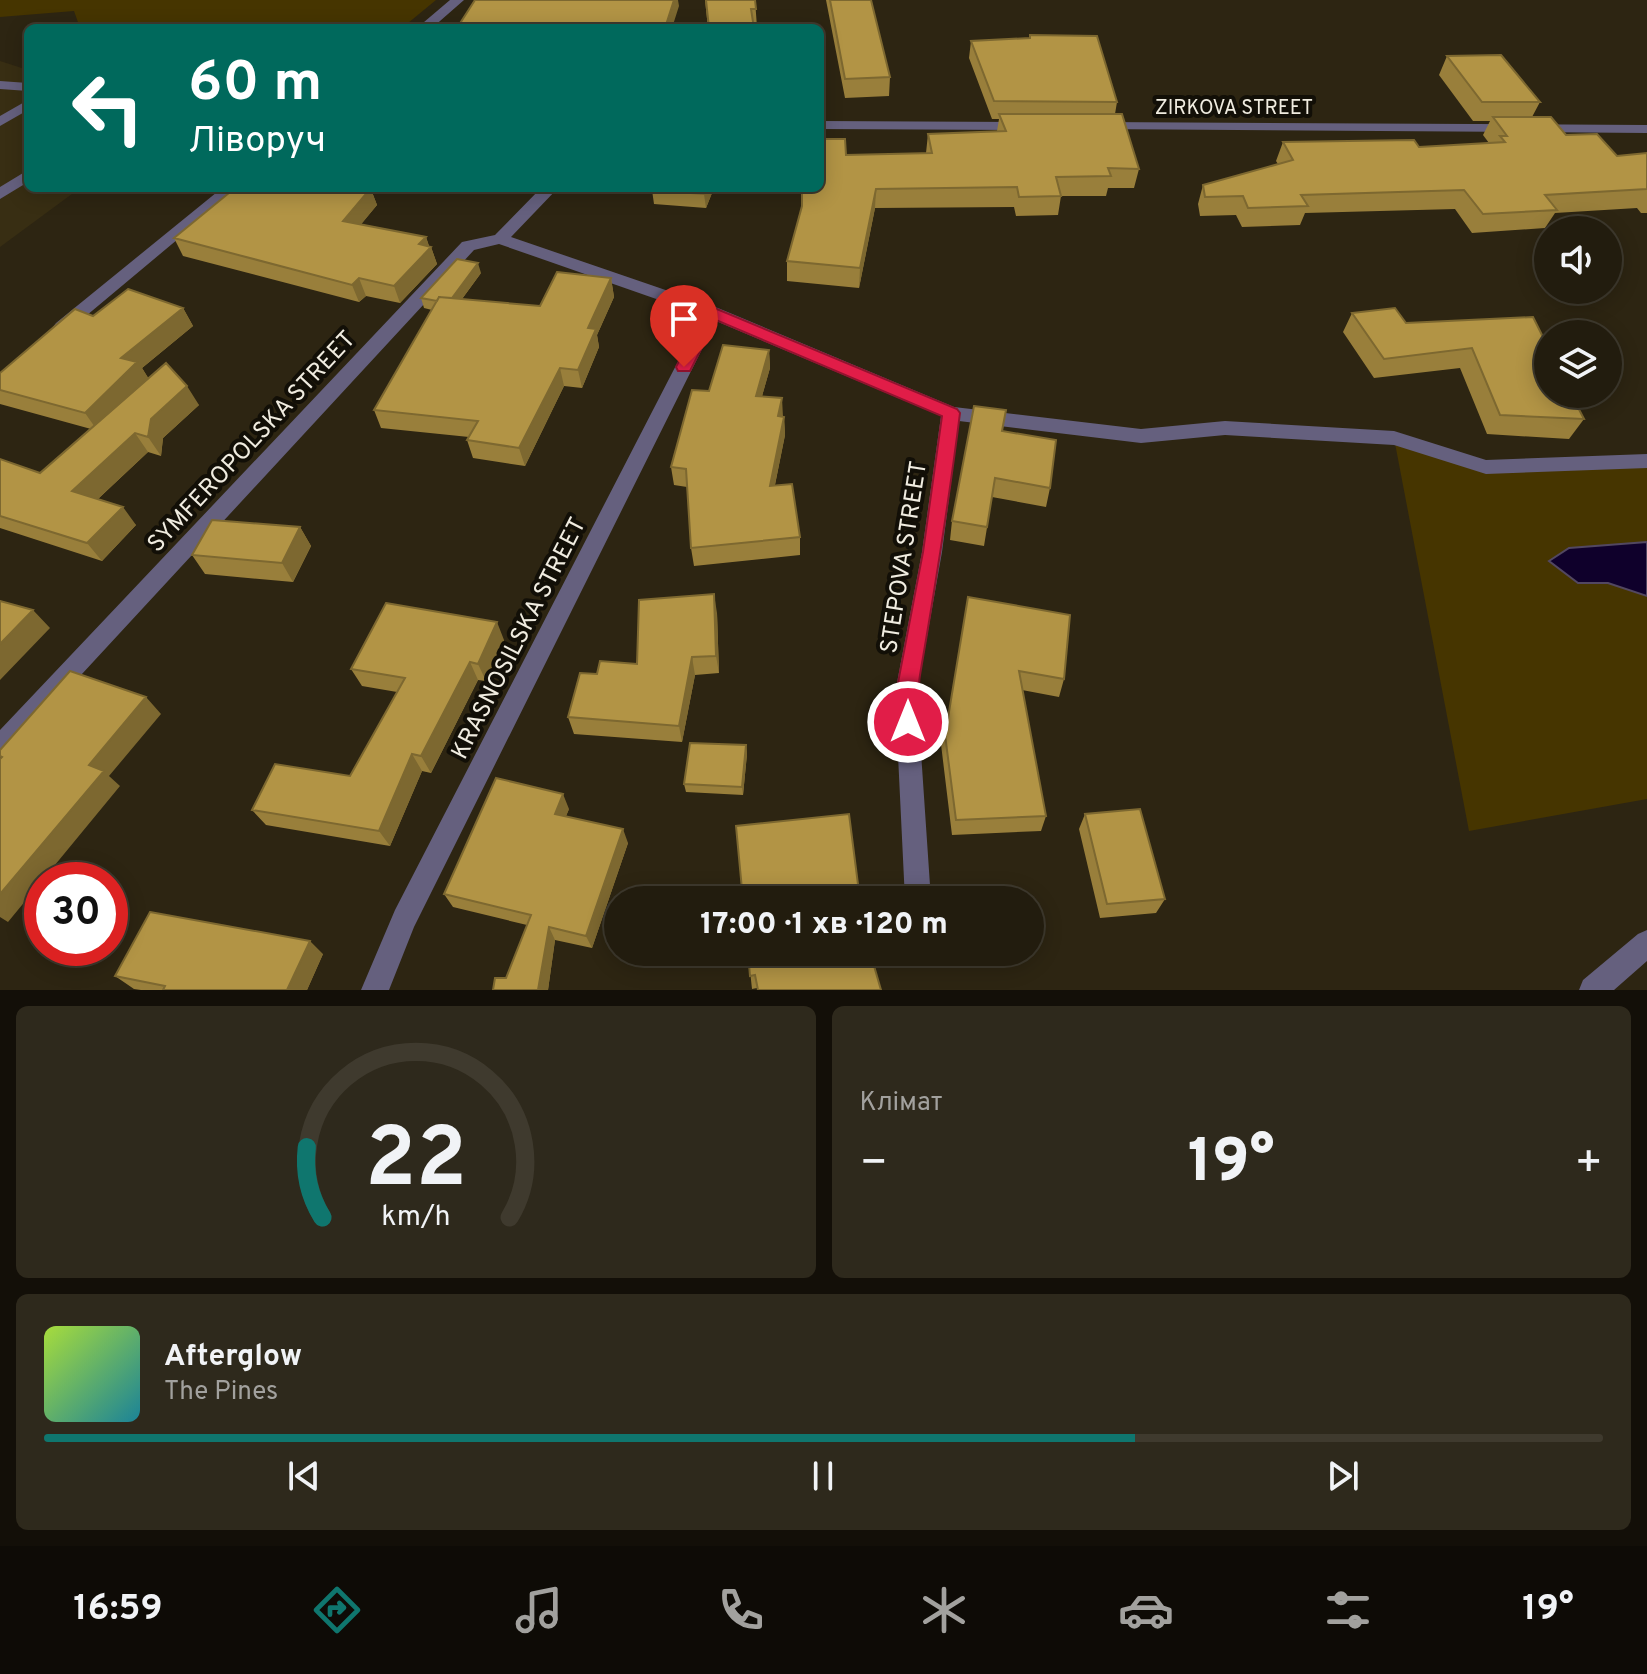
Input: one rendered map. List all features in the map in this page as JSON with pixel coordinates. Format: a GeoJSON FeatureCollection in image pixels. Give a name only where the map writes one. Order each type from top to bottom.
{"type":"FeatureCollection","features":[{"type":"Feature","properties":{"kind":"street"},"geometry":{"type":"LineString","coordinates":[[429,24],[458,0]]}},
{"type":"Feature","properties":{"kind":"street"},"geometry":{"type":"LineString","coordinates":[[0,85],[24,87]]}},
{"type":"Feature","properties":{"kind":"street"},"geometry":{"type":"LineString","coordinates":[[0,122],[24,107]]}},
{"type":"Feature","properties":{"kind":"street"},"geometry":{"type":"LineString","coordinates":[[824,125],[1043,126]]}},
{"type":"Feature","properties":{"kind":"street","name":"ZIRKOVA STREET"},"geometry":{"type":"LineString","coordinates":[[1090,126],[1647,129]]}},
{"type":"Feature","properties":{"kind":"street"},"geometry":{"type":"LineString","coordinates":[[0,194],[24,178]]}},
{"type":"Feature","properties":{"kind":"street"},"geometry":{"type":"LineString","coordinates":[[49,338],[226,192]]}},
{"type":"Feature","properties":{"kind":"street","name":"SYMFEROPOLSKA STREET"},"geometry":{"type":"LineString","coordinates":[[0,746],[468,246],[500,239],[546,192]]}},
{"type":"Feature","properties":{"kind":"street"},"geometry":{"type":"LineString","coordinates":[[500,239],[712,312],[951,413],[1141,436],[1225,428],[1394,438],[1486,467],[1647,461]]}},
{"type":"Feature","properties":{"kind":"street","name":"KRASNOSILSKA STREET"},"geometry":{"type":"LineString","coordinates":[[375,990],[404,919],[712,312]]}},
{"type":"Feature","properties":{"kind":"street","name":"STEPOVA STREET"},"geometry":{"type":"LineString","coordinates":[[917,886],[906,693],[932,552],[951,413]]}},
{"type":"Feature","properties":{"kind":"street"},"geometry":{"type":"LineString","coordinates":[[1593,990],[1647,943]]}},
{"type":"Feature","properties":{"kind":"shaded area"},"geometry":{"type":"Polygon","coordinates":[[[0,0],[436,0],[407,24],[79,24],[74,11],[0,17],[0,0]]]}},
{"type":"Feature","properties":{"kind":"shaded area"},"geometry":{"type":"Polygon","coordinates":[[[0,61],[24,69],[24,192],[75,192],[0,247],[0,61]]]}},
{"type":"Feature","properties":{"kind":"shaded area"},"geometry":{"type":"Polygon","coordinates":[[[1394,438],[1486,467],[1647,461],[1647,799],[1469,831],[1394,438]]]}},
{"type":"Feature","properties":{"kind":"shaded area"},"geometry":{"type":"Polygon","coordinates":[[[1647,542],[1647,596],[1608,583],[1578,583],[1549,561],[1569,548],[1647,542]]]}},
{"type":"Feature","properties":{"kind":"building"},"geometry":{"type":"Polygon","coordinates":[[[475,0],[674,0],[666,24],[460,24],[475,0]]]}},
{"type":"Feature","properties":{"kind":"building"},"geometry":{"type":"Polygon","coordinates":[[[706,0],[755,0],[756,9],[751,9],[753,24],[709,24],[706,0]]]}},
{"type":"Feature","properties":{"kind":"building"},"geometry":{"type":"Polygon","coordinates":[[[830,0],[871,0],[890,77],[845,79],[830,0]]]}},
{"type":"Feature","properties":{"kind":"building"},"geometry":{"type":"Polygon","coordinates":[[[1030,35],[1097,36],[1117,102],[994,101],[971,41],[1030,38],[1030,35]]]}},
{"type":"Feature","properties":{"kind":"building"},"geometry":{"type":"Polygon","coordinates":[[[1501,55],[1540,102],[1482,102],[1447,56],[1501,55]]]}},
{"type":"Feature","properties":{"kind":"building"},"geometry":{"type":"Polygon","coordinates":[[[999,114],[1122,114],[1139,169],[1108,168],[1111,176],[1056,177],[1061,196],[1019,197],[1017,187],[876,189],[860,268],[787,261],[802,206],[802,192],[824,192],[824,139],[845,139],[846,155],[932,153],[928,134],[1006,131],[999,114]]]}},
{"type":"Feature","properties":{"kind":"building"},"geometry":{"type":"Polygon","coordinates":[[[1493,117],[1551,117],[1566,135],[1597,134],[1617,156],[1647,153],[1647,189],[1545,195],[1557,210],[1483,214],[1464,190],[1301,195],[1308,206],[1248,208],[1243,196],[1205,197],[1203,185],[1293,160],[1283,142],[1414,140],[1419,147],[1505,142],[1500,136],[1507,136],[1493,117]]]}},
{"type":"Feature","properties":{"kind":"building"},"geometry":{"type":"Polygon","coordinates":[[[230,192],[368,192],[343,221],[426,237],[419,244],[431,247],[394,286],[359,278],[352,285],[174,238],[230,192]]]}},
{"type":"Feature","properties":{"kind":"building"},"geometry":{"type":"Polygon","coordinates":[[[457,259],[478,263],[452,298],[439,297],[437,301],[421,298],[457,259]]]}},
{"type":"Feature","properties":{"kind":"building"},"geometry":{"type":"Polygon","coordinates":[[[557,272],[611,278],[588,328],[596,329],[578,370],[560,368],[519,448],[467,440],[478,421],[374,410],[439,297],[540,306],[557,272]]]}},
{"type":"Feature","properties":{"kind":"building"},"geometry":{"type":"Polygon","coordinates":[[[128,289],[183,308],[121,358],[137,362],[85,413],[0,390],[0,373],[75,309],[93,316],[128,289]]]}},
{"type":"Feature","properties":{"kind":"building"},"geometry":{"type":"Polygon","coordinates":[[[1395,308],[1406,323],[1533,317],[1534,408],[1578,408],[1584,419],[1500,415],[1472,348],[1384,359],[1352,313],[1395,308]]]}},
{"type":"Feature","properties":{"kind":"building"},"geometry":{"type":"Polygon","coordinates":[[[723,345],[769,350],[756,396],[782,398],[778,416],[784,417],[770,486],[792,484],[800,537],[691,548],[686,469],[671,467],[692,390],[709,391],[723,345]]]}},
{"type":"Feature","properties":{"kind":"building"},"geometry":{"type":"Polygon","coordinates":[[[166,363],[187,386],[151,419],[148,437],[135,433],[72,491],[123,507],[87,543],[0,516],[0,459],[40,473],[166,363]]]}},
{"type":"Feature","properties":{"kind":"building"},"geometry":{"type":"Polygon","coordinates":[[[974,406],[1006,410],[1002,431],[1056,440],[1050,488],[995,478],[987,527],[952,521],[974,406]]]}},
{"type":"Feature","properties":{"kind":"building"},"geometry":{"type":"Polygon","coordinates":[[[212,520],[300,527],[282,563],[192,555],[212,520]]]}},
{"type":"Feature","properties":{"kind":"building"},"geometry":{"type":"Polygon","coordinates":[[[714,594],[716,656],[692,657],[679,726],[568,717],[580,673],[597,674],[600,661],[637,664],[639,600],[714,594]]]}},
{"type":"Feature","properties":{"kind":"building"},"geometry":{"type":"Polygon","coordinates":[[[968,597],[1070,615],[1064,679],[1019,671],[1046,816],[956,820],[943,719],[948,718],[968,597]]]}},
{"type":"Feature","properties":{"kind":"building"},"geometry":{"type":"Polygon","coordinates":[[[0,601],[33,610],[0,644],[0,601]]]}},
{"type":"Feature","properties":{"kind":"building"},"geometry":{"type":"Polygon","coordinates":[[[386,603],[497,622],[478,664],[470,662],[421,756],[412,754],[379,831],[252,810],[275,764],[350,776],[405,678],[351,669],[386,603]]]}},
{"type":"Feature","properties":{"kind":"building"},"geometry":{"type":"Polygon","coordinates":[[[70,671],[146,697],[89,765],[104,771],[0,894],[0,750],[70,671]]]}},
{"type":"Feature","properties":{"kind":"building"},"geometry":{"type":"Polygon","coordinates":[[[690,743],[746,745],[742,787],[684,784],[690,743]]]}},
{"type":"Feature","properties":{"kind":"building"},"geometry":{"type":"Polygon","coordinates":[[[496,778],[563,794],[555,814],[623,829],[586,936],[549,927],[538,990],[493,990],[495,978],[506,978],[531,915],[444,894],[496,778]]]}},
{"type":"Feature","properties":{"kind":"building"},"geometry":{"type":"Polygon","coordinates":[[[1140,809],[1165,899],[1107,904],[1085,814],[1140,809]]]}},
{"type":"Feature","properties":{"kind":"building"},"geometry":{"type":"Polygon","coordinates":[[[849,814],[858,886],[742,886],[736,826],[849,814]]]}},
{"type":"Feature","properties":{"kind":"building"},"geometry":{"type":"Polygon","coordinates":[[[150,912],[310,941],[287,990],[163,990],[165,986],[115,976],[120,966],[128,966],[128,952],[150,912]]]}},
{"type":"Feature","properties":{"kind":"building"},"geometry":{"type":"Polygon","coordinates":[[[749,966],[874,966],[881,990],[758,990],[755,975],[750,976],[749,966]]]}},
{"type":"Feature","properties":{"kind":"route"},"geometry":{"type":"LineString","coordinates":[[684,367],[712,312],[951,413],[932,552],[906,693],[908,722]]}}]}
